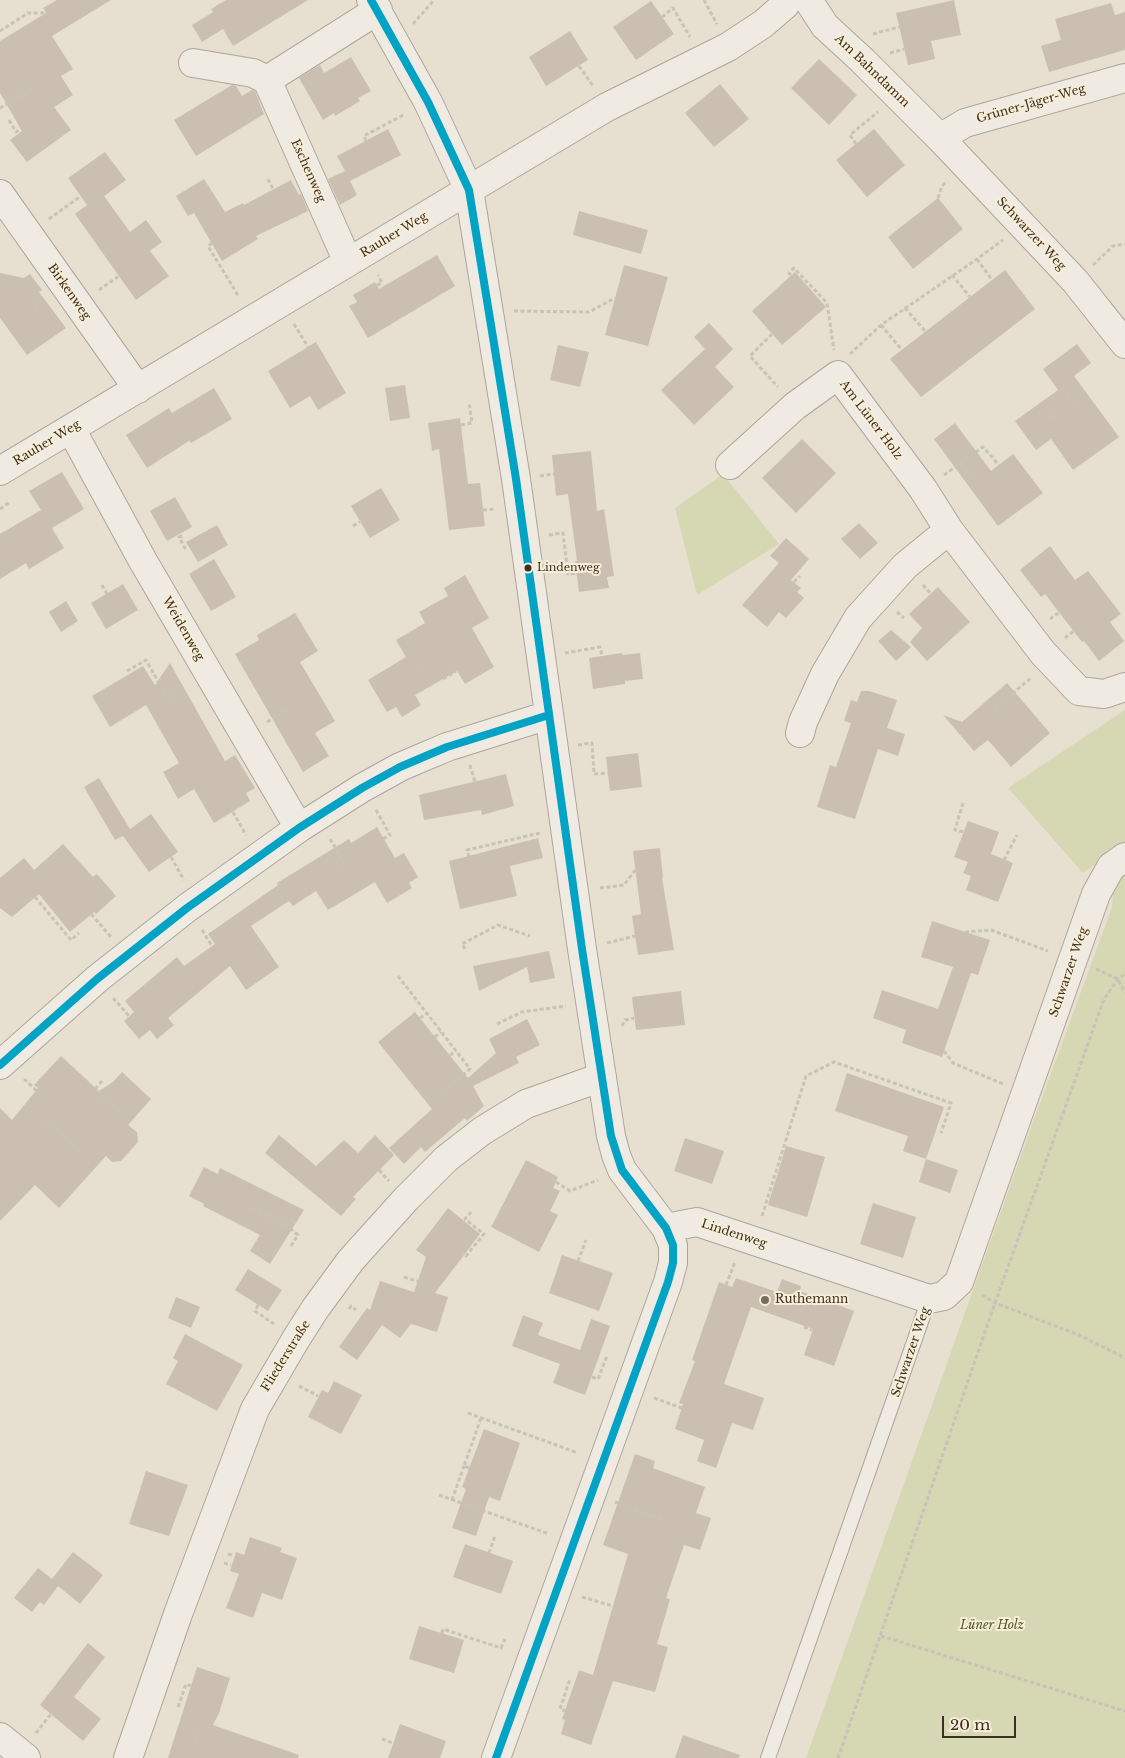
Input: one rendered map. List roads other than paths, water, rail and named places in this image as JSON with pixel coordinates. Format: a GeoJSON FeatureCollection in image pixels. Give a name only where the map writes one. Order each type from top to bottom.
{"type":"FeatureCollection","features":[{"type":"Feature","properties":{"kind":"street","name":"Rauher Weg"},"geometry":{"type":"LineString","coordinates":[[0,471],[606,107],[728,47],[763,24],[787,0]]}},
{"type":"Feature","properties":{"kind":"street","name":"Am Bahndamm"},"geometry":{"type":"LineString","coordinates":[[808,0],[825,26],[940,138]]}},
{"type":"Feature","properties":{"kind":"street"},"geometry":{"type":"LineString","coordinates":[[193,63],[254,74],[267,80],[374,5],[428,102],[469,190],[524,539],[611,1136],[622,1170],[666,1228],[673,1245],[673,1263],[668,1282],[496,1758]]}},
{"type":"Feature","properties":{"kind":"street","name":"Grüner-Jäger-Weg"},"geometry":{"type":"LineString","coordinates":[[940,138],[965,123],[1125,78]]}},
{"type":"Feature","properties":{"kind":"street","name":"Eschenweg"},"geometry":{"type":"LineString","coordinates":[[267,80],[348,262]]}},
{"type":"Feature","properties":{"kind":"street","name":"Schwarzer Weg"},"geometry":{"type":"LineString","coordinates":[[940,138],[1023,224],[1123,335]]}},
{"type":"Feature","properties":{"kind":"street","name":"Birkenweg"},"geometry":{"type":"LineString","coordinates":[[0,194],[138,389]]}},
{"type":"Feature","properties":{"kind":"street","name":"Am Lüner Holz"},"geometry":{"type":"LineString","coordinates":[[730,465],[795,406],[838,375],[923,489],[948,530],[1051,661],[1078,692],[1104,694],[1125,687]]}},
{"type":"Feature","properties":{"kind":"street","name":"Weidenweg"},"geometry":{"type":"LineString","coordinates":[[71,429],[143,561],[308,822]]}},
{"type":"Feature","properties":{"kind":"street"},"geometry":{"type":"LineString","coordinates":[[800,733],[803,722],[825,674],[858,618],[905,566],[948,530]]}},
{"type":"Feature","properties":{"kind":"street"},"geometry":{"type":"LineString","coordinates":[[0,1065],[42,1026],[187,908],[308,822],[400,767],[447,746],[549,715]]}},
{"type":"Feature","properties":{"kind":"street","name":"Schwarzer Weg"},"geometry":{"type":"LineString","coordinates":[[929,1299],[944,1296],[959,1282],[1096,894],[1111,867],[1125,857]]}},
{"type":"Feature","properties":{"kind":"street","name":"Fliederstraße"},"geometry":{"type":"LineString","coordinates":[[128,1758],[178,1614],[255,1409],[315,1309],[351,1260],[406,1199],[446,1159],[482,1131],[526,1104],[602,1077]]}},
{"type":"Feature","properties":{"kind":"street","name":"Lindenweg"},"geometry":{"type":"LineString","coordinates":[[666,1228],[698,1222],[929,1299]]}},
{"type":"Feature","properties":{"kind":"street"},"geometry":{"type":"LineString","coordinates":[[0,1737],[26,1758]]}},
{"type":"Feature","properties":{"kind":"lane","name":"Schwarzer Weg"},"geometry":{"type":"LineString","coordinates":[[768,1758],[929,1299]]}},
{"type":"Feature","properties":{"kind":"place","name":"Lindenweg"},"geometry":{"type":"Point","coordinates":[528,568]}},
{"type":"Feature","properties":{"kind":"place","name":"Ruthemann"},"geometry":{"type":"Point","coordinates":[765,1300]}},
{"type":"Feature","properties":{"kind":"park label","name":"Lüner Holz"},"geometry":{"type":"Point","coordinates":[992,1626]}}]}
